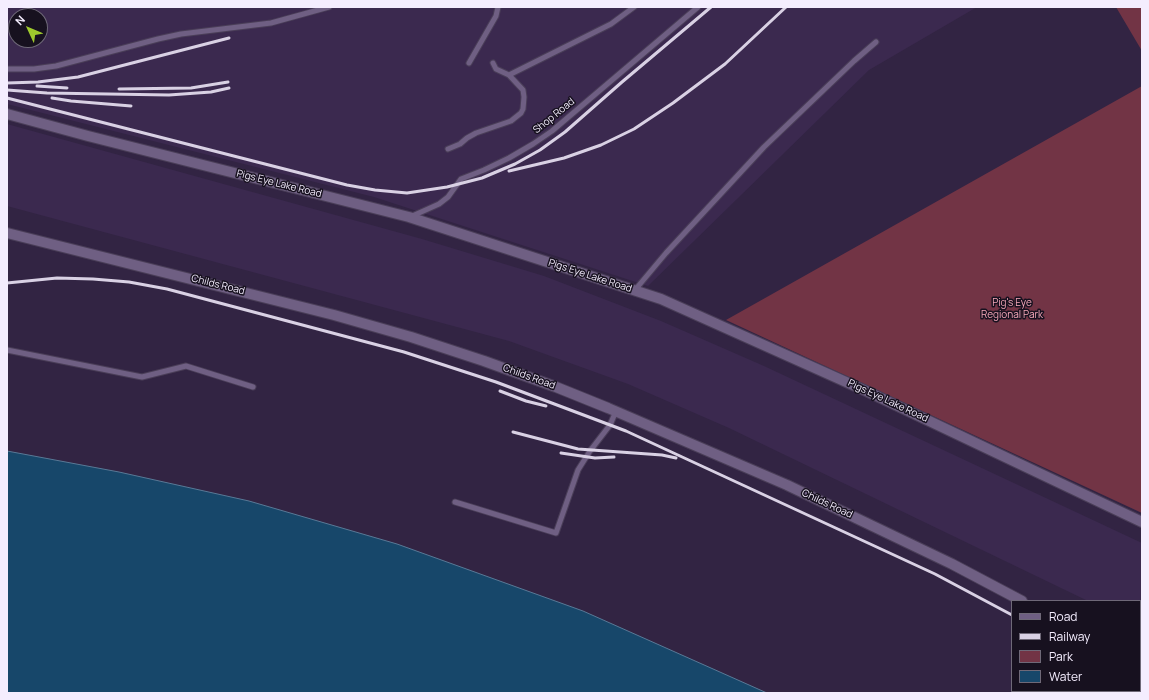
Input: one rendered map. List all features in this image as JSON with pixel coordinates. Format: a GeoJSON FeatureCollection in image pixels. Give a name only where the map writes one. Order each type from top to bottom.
{"type":"FeatureCollection","features":[{"type":"Feature","properties":{"kind":"street","name":"Pigs Eye Lake Road"},"geometry":{"type":"LineString","coordinates":[[7,114],[88,136],[409,217],[661,299],[864,390],[1142,522]]}},
{"type":"Feature","properties":{"kind":"street","name":"Childs Road"},"geometry":{"type":"LineString","coordinates":[[7,233],[307,308],[411,337],[556,387],[616,411],[787,485],[952,564],[1020,600]]}},
{"type":"Feature","properties":{"kind":"lane"},"geometry":{"type":"LineString","coordinates":[[7,69],[34,69],[56,66],[180,34],[271,23],[329,7]]}},
{"type":"Feature","properties":{"kind":"lane"},"geometry":{"type":"LineString","coordinates":[[469,63],[496,16],[498,7]]}},
{"type":"Feature","properties":{"kind":"lane"},"geometry":{"type":"LineString","coordinates":[[509,75],[611,24],[634,7]]}},
{"type":"Feature","properties":{"kind":"lane","name":"Shop Road"},"geometry":{"type":"LineString","coordinates":[[409,217],[439,204],[448,197],[461,179],[509,158],[552,131],[698,7]]}},
{"type":"Feature","properties":{"kind":"lane"},"geometry":{"type":"LineString","coordinates":[[635,290],[666,252],[764,147],[876,42]]}},
{"type":"Feature","properties":{"kind":"lane"},"geometry":{"type":"LineString","coordinates":[[448,149],[460,144],[466,138],[511,121],[521,113],[523,109],[523,90],[509,75],[496,69],[493,63]]}},
{"type":"Feature","properties":{"kind":"lane"},"geometry":{"type":"LineString","coordinates":[[7,350],[142,377],[186,366],[253,387]]}},
{"type":"Feature","properties":{"kind":"lane"},"geometry":{"type":"LineString","coordinates":[[455,502],[556,533],[578,470],[590,451],[610,425],[616,411]]}},
{"type":"Feature","properties":{"kind":"shaded area"},"geometry":{"type":"Polygon","coordinates":[[[7,7],[977,7],[869,70],[648,286],[374,197],[7,104],[7,7]]]}},
{"type":"Feature","properties":{"kind":"shaded area"},"geometry":{"type":"Polygon","coordinates":[[[7,124],[422,239],[544,276],[661,321],[764,366],[1142,543],[1142,627],[1141,600],[1086,600],[729,428],[628,384],[509,341],[7,206],[7,124]]]}},
{"type":"Feature","properties":{"kind":"green space"},"geometry":{"type":"Polygon","coordinates":[[[1116,7],[1142,7],[1142,51],[1116,7]]]}},
{"type":"Feature","properties":{"kind":"green space","name":"Pig's Eye Regional Park"},"geometry":{"type":"Polygon","coordinates":[[[1142,86],[1142,513],[726,320],[1142,86]]]}},
{"type":"Feature","properties":{"kind":"water"},"geometry":{"type":"Polygon","coordinates":[[[7,451],[119,472],[249,501],[397,544],[583,611],[767,693],[7,693],[7,451]]]}},
{"type":"Feature","properties":{"kind":"railway"},"geometry":{"type":"LineString","coordinates":[[7,98],[347,185],[375,190],[407,193],[447,187],[482,178],[515,164],[540,150],[565,132],[711,7]]}},
{"type":"Feature","properties":{"kind":"railway"},"geometry":{"type":"LineString","coordinates":[[509,171],[564,158],[601,145],[634,129],[673,103],[725,64],[786,7]]}},
{"type":"Feature","properties":{"kind":"railway"},"geometry":{"type":"LineString","coordinates":[[7,83],[38,82],[78,77],[229,38]]}},
{"type":"Feature","properties":{"kind":"railway"},"geometry":{"type":"LineString","coordinates":[[119,89],[191,88],[228,82]]}},
{"type":"Feature","properties":{"kind":"railway"},"geometry":{"type":"LineString","coordinates":[[37,86],[67,88]]}},
{"type":"Feature","properties":{"kind":"railway"},"geometry":{"type":"LineString","coordinates":[[7,90],[47,93],[169,95],[211,92],[229,88]]}},
{"type":"Feature","properties":{"kind":"railway"},"geometry":{"type":"LineString","coordinates":[[52,98],[131,106]]}},
{"type":"Feature","properties":{"kind":"railway"},"geometry":{"type":"LineString","coordinates":[[7,283],[57,278],[93,279],[129,282],[167,289],[404,352],[496,382],[626,431],[935,574],[1011,614]]}},
{"type":"Feature","properties":{"kind":"railway"},"geometry":{"type":"LineString","coordinates":[[500,391],[526,401],[546,406]]}},
{"type":"Feature","properties":{"kind":"railway"},"geometry":{"type":"LineString","coordinates":[[513,432],[578,449],[662,455],[676,458]]}},
{"type":"Feature","properties":{"kind":"railway"},"geometry":{"type":"LineString","coordinates":[[561,453],[595,458],[614,457]]}}]}
